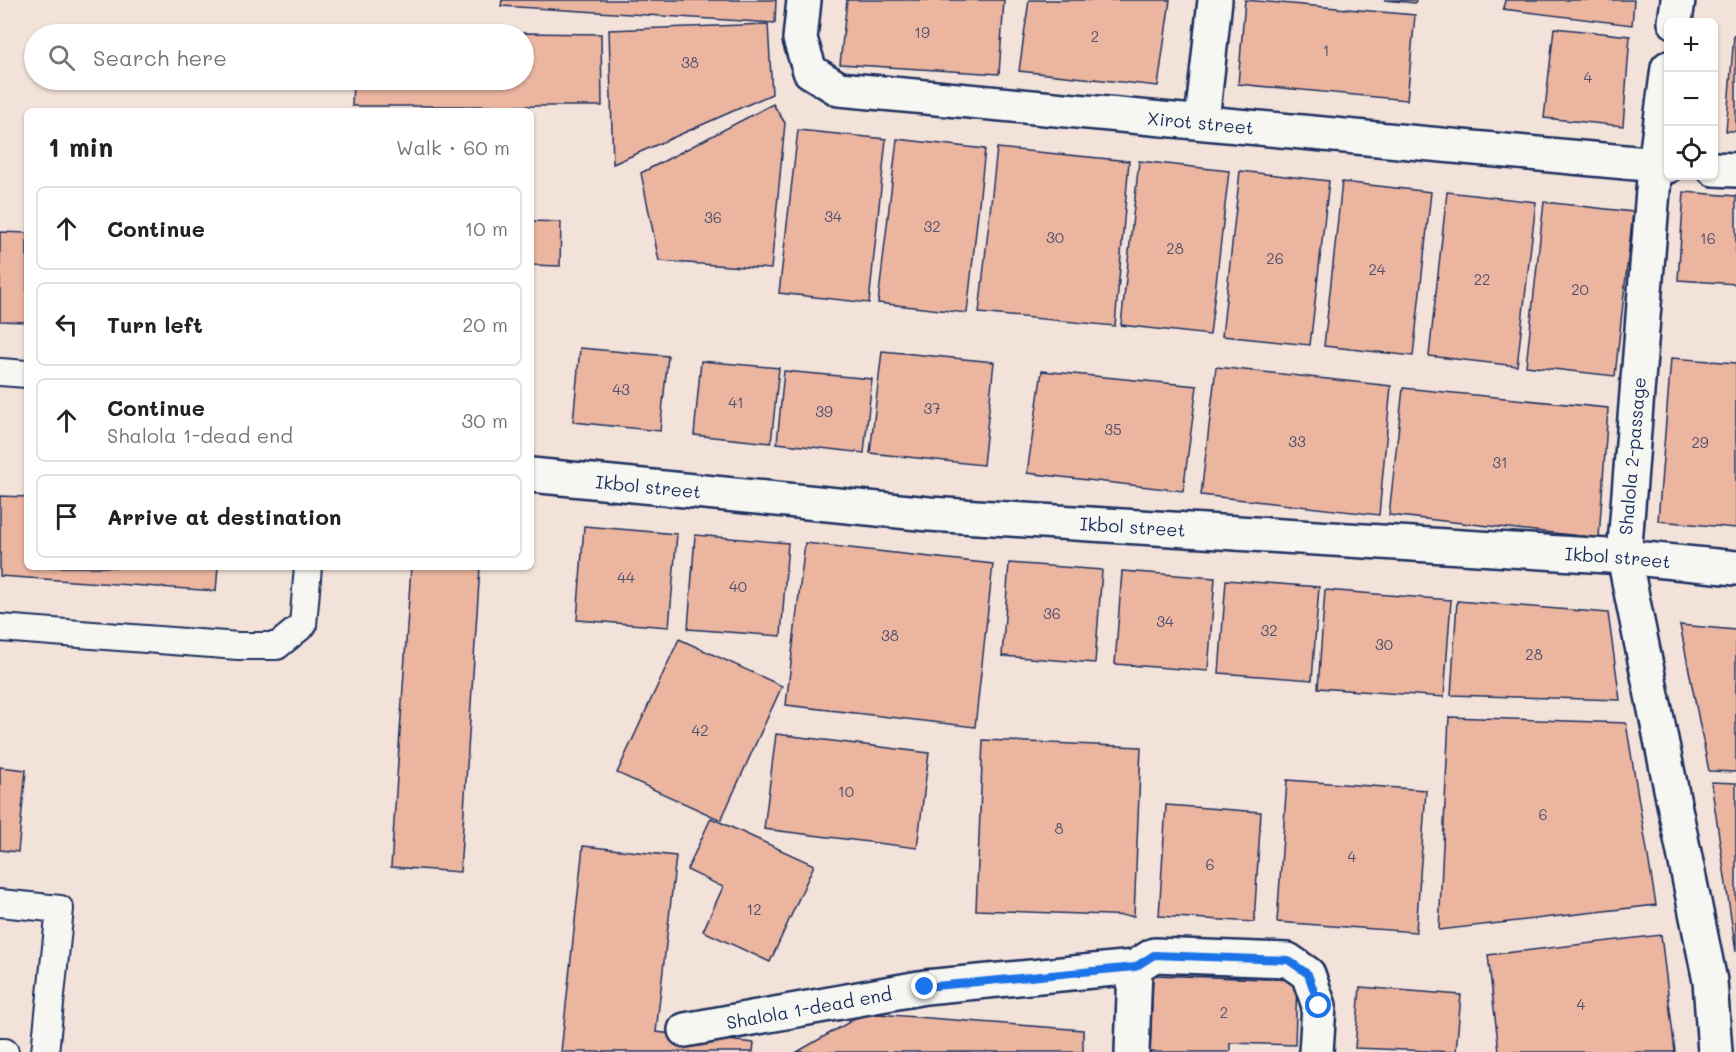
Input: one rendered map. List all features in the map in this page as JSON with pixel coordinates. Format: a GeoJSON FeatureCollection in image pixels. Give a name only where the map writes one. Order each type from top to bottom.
{"type":"FeatureCollection","features":[{"type":"Feature","properties":{"kind":"street","name":"Xirot street"},"geometry":{"type":"LineString","coordinates":[[804,0],[800,39],[810,71],[838,89],[1662,165]]}},
{"type":"Feature","properties":{"kind":"street"},"geometry":{"type":"LineString","coordinates":[[1202,121],[1215,0]]}},
{"type":"Feature","properties":{"kind":"street"},"geometry":{"type":"LineString","coordinates":[[1676,18],[1678,0]]}},
{"type":"Feature","properties":{"kind":"street","name":"Shalola 2-passage"},"geometry":{"type":"LineString","coordinates":[[1668,72],[1662,165],[1624,557],[1723,982],[1715,1052]]}},
{"type":"Feature","properties":{"kind":"street"},"geometry":{"type":"LineString","coordinates":[[1718,169],[1736,170]]}},
{"type":"Feature","properties":{"kind":"street","name":"Ikbol street"},"geometry":{"type":"LineString","coordinates":[[534,475],[929,514],[1624,557],[1736,568]]}},
{"type":"Feature","properties":{"kind":"street","name":"Shalola 1-dead end"},"geometry":{"type":"LineString","coordinates":[[685,1030],[925,987],[1135,967],[1154,955],[1288,960],[1308,974],[1319,1006],[1316,1052]]}},
{"type":"Feature","properties":{"kind":"street"},"geometry":{"type":"LineString","coordinates":[[1132,1052],[1135,967]]}},
{"type":"Feature","properties":{"kind":"lane"},"geometry":{"type":"LineString","coordinates":[[0,372],[24,374]]}},
{"type":"Feature","properties":{"kind":"lane"},"geometry":{"type":"LineString","coordinates":[[0,628],[238,646],[277,646],[303,625],[308,570]]}},
{"type":"Feature","properties":{"kind":"lane"},"geometry":{"type":"LineString","coordinates":[[0,903],[60,909],[45,1052]]}},
{"type":"Feature","properties":{"kind":"lane"},"geometry":{"type":"LineString","coordinates":[[0,1052],[5,1052]]}},
{"type":"Feature","properties":{"kind":"building"},"geometry":{"type":"Polygon","coordinates":[[[502,0],[776,0],[775,23],[501,6],[502,0]]]}},
{"type":"Feature","properties":{"kind":"building"},"geometry":{"type":"Polygon","coordinates":[[[847,0],[1004,0],[999,74],[840,64],[847,0]]]}},
{"type":"Feature","properties":{"kind":"building"},"geometry":{"type":"Polygon","coordinates":[[[1029,0],[1170,0],[1158,86],[1019,71],[1029,0]]]}},
{"type":"Feature","properties":{"kind":"building"},"geometry":{"type":"Polygon","coordinates":[[[1245,0],[1415,15],[1407,100],[1238,84],[1245,0]]]}},
{"type":"Feature","properties":{"kind":"building"},"geometry":{"type":"Polygon","coordinates":[[[1384,0],[1416,0],[1415,3],[1384,0]]]}},
{"type":"Feature","properties":{"kind":"building"},"geometry":{"type":"Polygon","coordinates":[[[1505,0],[1634,0],[1632,25],[1503,9],[1505,0]]]}},
{"type":"Feature","properties":{"kind":"building"},"geometry":{"type":"Polygon","coordinates":[[[768,24],[772,94],[613,164],[609,30],[768,24]]]}},
{"type":"Feature","properties":{"kind":"building"},"geometry":{"type":"Polygon","coordinates":[[[1554,28],[1630,36],[1623,126],[1544,118],[1554,28]]]}},
{"type":"Feature","properties":{"kind":"building"},"geometry":{"type":"Polygon","coordinates":[[[534,33],[601,34],[602,106],[352,106],[353,90],[534,90],[534,33]]]}},
{"type":"Feature","properties":{"kind":"building"},"geometry":{"type":"Polygon","coordinates":[[[1734,35],[1736,35],[1736,131],[1726,131],[1734,35]]]}},
{"type":"Feature","properties":{"kind":"building"},"geometry":{"type":"Polygon","coordinates":[[[773,104],[785,123],[771,269],[659,261],[641,173],[773,104]]]}},
{"type":"Feature","properties":{"kind":"building"},"geometry":{"type":"Polygon","coordinates":[[[798,130],[886,139],[869,303],[779,293],[798,130]]]}},
{"type":"Feature","properties":{"kind":"building"},"geometry":{"type":"Polygon","coordinates":[[[897,139],[985,149],[967,313],[878,303],[897,139]]]}},
{"type":"Feature","properties":{"kind":"building"},"geometry":{"type":"Polygon","coordinates":[[[997,148],[1129,161],[1115,326],[979,313],[997,148]]]}},
{"type":"Feature","properties":{"kind":"building"},"geometry":{"type":"Polygon","coordinates":[[[1139,161],[1229,171],[1210,335],[1121,325],[1139,161]]]}},
{"type":"Feature","properties":{"kind":"building"},"geometry":{"type":"Polygon","coordinates":[[[1240,171],[1329,181],[1310,345],[1222,336],[1240,171]]]}},
{"type":"Feature","properties":{"kind":"building"},"geometry":{"type":"Polygon","coordinates":[[[1342,182],[1431,192],[1413,356],[1324,346],[1342,182]]]}},
{"type":"Feature","properties":{"kind":"building"},"geometry":{"type":"Polygon","coordinates":[[[1447,192],[1536,202],[1517,366],[1429,356],[1447,192]]]}},
{"type":"Feature","properties":{"kind":"building"},"geometry":{"type":"Polygon","coordinates":[[[1684,192],[1736,196],[1736,284],[1678,280],[1684,192]]]}},
{"type":"Feature","properties":{"kind":"building"},"geometry":{"type":"Polygon","coordinates":[[[1544,202],[1633,212],[1615,376],[1526,366],[1544,202]]]}},
{"type":"Feature","properties":{"kind":"building"},"geometry":{"type":"Polygon","coordinates":[[[534,221],[561,222],[560,266],[534,265],[534,221]]]}},
{"type":"Feature","properties":{"kind":"building"},"geometry":{"type":"Polygon","coordinates":[[[0,232],[24,233],[24,322],[0,321],[0,232]]]}},
{"type":"Feature","properties":{"kind":"building"},"geometry":{"type":"Polygon","coordinates":[[[580,348],[668,356],[660,431],[573,422],[580,348]]]}},
{"type":"Feature","properties":{"kind":"building"},"geometry":{"type":"Polygon","coordinates":[[[882,351],[994,362],[983,465],[870,453],[882,351]]]}},
{"type":"Feature","properties":{"kind":"building"},"geometry":{"type":"Polygon","coordinates":[[[1671,358],[1736,363],[1736,528],[1658,521],[1671,358]]]}},
{"type":"Feature","properties":{"kind":"building"},"geometry":{"type":"Polygon","coordinates":[[[701,361],[779,368],[771,443],[694,435],[701,361]]]}},
{"type":"Feature","properties":{"kind":"building"},"geometry":{"type":"Polygon","coordinates":[[[1216,367],[1391,386],[1379,515],[1201,495],[1216,367]]]}},
{"type":"Feature","properties":{"kind":"building"},"geometry":{"type":"Polygon","coordinates":[[[784,371],[872,379],[864,453],[777,443],[784,371]]]}},
{"type":"Feature","properties":{"kind":"building"},"geometry":{"type":"Polygon","coordinates":[[[1042,371],[1197,386],[1183,491],[1027,473],[1042,371]]]}},
{"type":"Feature","properties":{"kind":"building"},"geometry":{"type":"Polygon","coordinates":[[[1403,388],[1608,408],[1599,538],[1389,515],[1403,388]]]}},
{"type":"Feature","properties":{"kind":"building"},"geometry":{"type":"Polygon","coordinates":[[[0,496],[24,497],[24,570],[218,570],[216,591],[0,576],[0,496]]]}},
{"type":"Feature","properties":{"kind":"building"},"geometry":{"type":"Polygon","coordinates":[[[584,526],[677,534],[669,627],[577,620],[584,526]]]}},
{"type":"Feature","properties":{"kind":"building"},"geometry":{"type":"Polygon","coordinates":[[[695,535],[788,543],[781,636],[688,629],[695,535]]]}},
{"type":"Feature","properties":{"kind":"building"},"geometry":{"type":"Polygon","coordinates":[[[805,543],[993,564],[975,727],[786,705],[805,543]]]}},
{"type":"Feature","properties":{"kind":"building"},"geometry":{"type":"Polygon","coordinates":[[[1009,563],[1102,570],[1095,663],[1002,656],[1009,563]]]}},
{"type":"Feature","properties":{"kind":"building"},"geometry":{"type":"Polygon","coordinates":[[[411,570],[480,570],[460,872],[391,867],[411,570]]]}},
{"type":"Feature","properties":{"kind":"building"},"geometry":{"type":"Polygon","coordinates":[[[1122,571],[1215,578],[1208,671],[1115,664],[1122,571]]]}},
{"type":"Feature","properties":{"kind":"building"},"geometry":{"type":"Polygon","coordinates":[[[1226,580],[1319,587],[1312,680],[1219,673],[1226,580]]]}},
{"type":"Feature","properties":{"kind":"building"},"geometry":{"type":"Polygon","coordinates":[[[1325,590],[1451,600],[1444,697],[1318,688],[1325,590]]]}},
{"type":"Feature","properties":{"kind":"building"},"geometry":{"type":"Polygon","coordinates":[[[1457,601],[1608,613],[1620,700],[1451,695],[1457,601]]]}},
{"type":"Feature","properties":{"kind":"building"},"geometry":{"type":"Polygon","coordinates":[[[1680,625],[1736,630],[1736,772],[1709,771],[1680,625]]]}},
{"type":"Feature","properties":{"kind":"building"},"geometry":{"type":"Polygon","coordinates":[[[679,639],[782,686],[721,820],[617,773],[679,639]]]}},
{"type":"Feature","properties":{"kind":"building"},"geometry":{"type":"Polygon","coordinates":[[[1449,717],[1626,723],[1656,905],[1439,930],[1449,717]]]}},
{"type":"Feature","properties":{"kind":"building"},"geometry":{"type":"Polygon","coordinates":[[[776,734],[929,753],[917,848],[764,829],[776,734]]]}},
{"type":"Feature","properties":{"kind":"building"},"geometry":{"type":"Polygon","coordinates":[[[983,740],[1141,747],[1134,916],[976,910],[983,740]]]}},
{"type":"Feature","properties":{"kind":"building"},"geometry":{"type":"Polygon","coordinates":[[[0,767],[26,770],[18,852],[0,850],[0,767]]]}},
{"type":"Feature","properties":{"kind":"building"},"geometry":{"type":"Polygon","coordinates":[[[1287,780],[1426,790],[1416,932],[1277,922],[1287,780]]]}},
{"type":"Feature","properties":{"kind":"building"},"geometry":{"type":"Polygon","coordinates":[[[1711,782],[1736,783],[1736,952],[1711,782]]]}},
{"type":"Feature","properties":{"kind":"building"},"geometry":{"type":"Polygon","coordinates":[[[1166,805],[1261,812],[1254,922],[1159,916],[1166,805]]]}},
{"type":"Feature","properties":{"kind":"building"},"geometry":{"type":"Polygon","coordinates":[[[711,818],[814,865],[770,962],[703,931],[723,887],[687,870],[711,818]]]}},
{"type":"Feature","properties":{"kind":"building"},"geometry":{"type":"Polygon","coordinates":[[[583,846],[676,856],[656,1032],[754,1043],[753,1052],[561,1052],[583,846]]]}},
{"type":"Feature","properties":{"kind":"building"},"geometry":{"type":"Polygon","coordinates":[[[1661,935],[1675,1052],[1499,1052],[1488,955],[1661,935]]]}},
{"type":"Feature","properties":{"kind":"building"},"geometry":{"type":"Polygon","coordinates":[[[1153,975],[1297,980],[1295,1045],[1230,1043],[1230,1052],[1150,1052],[1153,975]]]}},
{"type":"Feature","properties":{"kind":"building"},"geometry":{"type":"Polygon","coordinates":[[[1360,987],[1461,995],[1456,1052],[1355,1048],[1360,987]]]}},
{"type":"Feature","properties":{"kind":"building"},"geometry":{"type":"Polygon","coordinates":[[[865,1013],[1083,1030],[1083,1052],[797,1052],[865,1013]]]}},
{"type":"Feature","properties":{"kind":"route"},"geometry":{"type":"LineString","coordinates":[[925,987],[1135,967],[1154,955],[1288,960],[1308,974],[1319,1006]]}}]}
